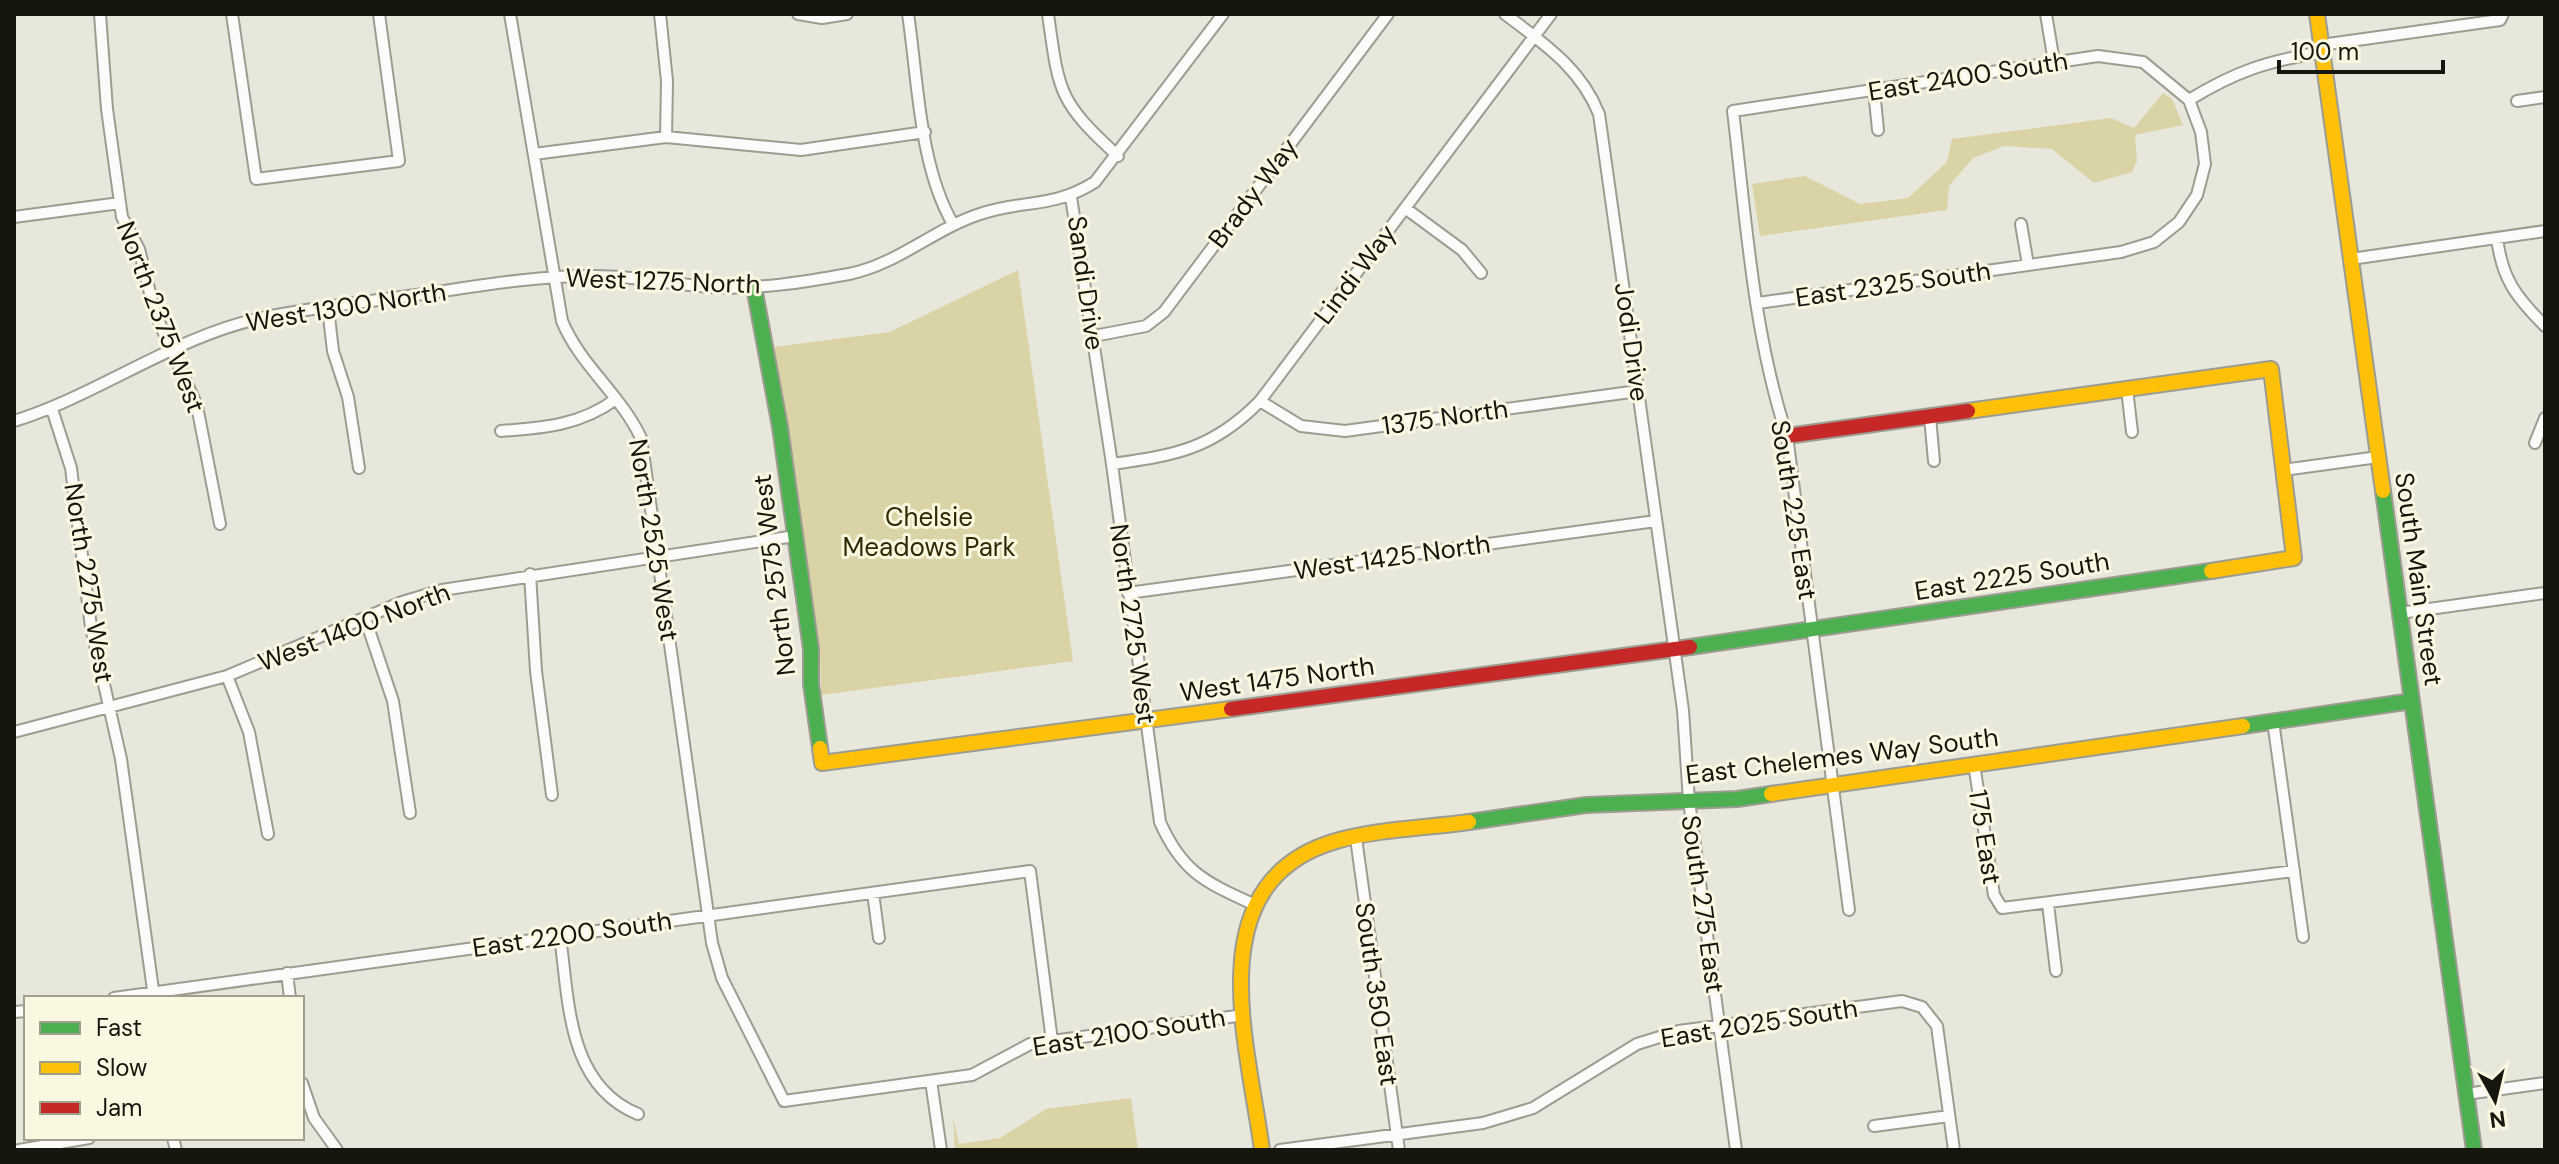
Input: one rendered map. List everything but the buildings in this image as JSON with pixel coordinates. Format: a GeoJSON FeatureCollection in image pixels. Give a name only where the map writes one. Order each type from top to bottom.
{"type":"FeatureCollection","features":[{"type":"Feature","properties":{"kind":"street","name":"North 2375 West"},"geometry":{"type":"LineString","coordinates":[[100,14],[120,203],[128,230],[139,249],[155,313],[197,406],[220,524]]}},
{"type":"Feature","properties":{"kind":"street"},"geometry":{"type":"LineString","coordinates":[[232,14],[256,179],[399,161],[379,14]]}},
{"type":"Feature","properties":{"kind":"street","name":"North 2525 West"},"geometry":{"type":"LineString","coordinates":[[510,14],[553,277],[567,334],[641,438],[709,916],[722,978],[784,1101]]}},
{"type":"Feature","properties":{"kind":"street"},"geometry":{"type":"LineString","coordinates":[[660,14],[667,81],[666,137]]}},
{"type":"Feature","properties":{"kind":"street"},"geometry":{"type":"LineString","coordinates":[[798,14],[822,18],[847,14]]}},
{"type":"Feature","properties":{"kind":"street"},"geometry":{"type":"LineString","coordinates":[[908,14],[934,183],[953,224]]}},
{"type":"Feature","properties":{"kind":"street"},"geometry":{"type":"LineString","coordinates":[[1048,14],[1058,86],[1079,121],[1118,156]]}},
{"type":"Feature","properties":{"kind":"street","name":"Brady Way"},"geometry":{"type":"LineString","coordinates":[[1094,336],[1137,329],[1164,312],[1388,14]]}},
{"type":"Feature","properties":{"kind":"street","name":"Jodi Drive"},"geometry":{"type":"LineString","coordinates":[[1505,14],[1579,74],[1599,114],[1683,710]]}},
{"type":"Feature","properties":{"kind":"street","name":"Lindi Way"},"geometry":{"type":"LineString","coordinates":[[1112,464],[1163,458],[1215,440],[1260,401],[1551,14]]}},
{"type":"Feature","properties":{"kind":"street"},"geometry":{"type":"LineString","coordinates":[[2046,14],[2054,62]]}},
{"type":"Feature","properties":{"kind":"street","name":"South Main Street"},"geometry":{"type":"LineString","coordinates":[[2317,14],[2474,1150]]}},
{"type":"Feature","properties":{"kind":"street"},"geometry":{"type":"LineString","coordinates":[[2189,100],[2229,75],[2256,65],[2322,48],[2500,20],[2503,14]]}},
{"type":"Feature","properties":{"kind":"street","name":"Sandi Drive"},"geometry":{"type":"LineString","coordinates":[[1112,464],[1071,197],[1095,182],[1118,156],[1216,16]]}},
{"type":"Feature","properties":{"kind":"street","name":"East 2400 South"},"geometry":{"type":"LineString","coordinates":[[1733,111],[2098,56],[2143,62],[2189,100]]}},
{"type":"Feature","properties":{"kind":"street"},"geometry":{"type":"LineString","coordinates":[[1874,90],[1878,130]]}},
{"type":"Feature","properties":{"kind":"street"},"geometry":{"type":"LineString","coordinates":[[2517,101],[2545,97]]}},
{"type":"Feature","properties":{"kind":"street","name":"East 2325 South"},"geometry":{"type":"LineString","coordinates":[[1758,303],[2121,252],[2154,242],[2179,222],[2197,195],[2205,164],[2201,132],[2189,100]]}},
{"type":"Feature","properties":{"kind":"street","name":"South 225 East"},"geometry":{"type":"LineString","coordinates":[[1733,111],[1770,384],[1787,436],[1849,910]]}},
{"type":"Feature","properties":{"kind":"street"},"geometry":{"type":"LineString","coordinates":[[534,154],[666,137],[801,150],[925,132]]}},
{"type":"Feature","properties":{"kind":"street","name":"West 1275 North"},"geometry":{"type":"LineString","coordinates":[[553,277],[602,275],[709,287],[754,287],[874,267],[896,259],[953,224],[998,209],[1071,197]]}},
{"type":"Feature","properties":{"kind":"street"},"geometry":{"type":"LineString","coordinates":[[14,217],[120,203]]}},
{"type":"Feature","properties":{"kind":"street"},"geometry":{"type":"LineString","coordinates":[[1405,208],[1462,250],[1481,273]]}},
{"type":"Feature","properties":{"kind":"street","name":"East 2325 South"},"geometry":{"type":"LineString","coordinates":[[2021,224],[2028,265]]}},
{"type":"Feature","properties":{"kind":"street"},"geometry":{"type":"LineString","coordinates":[[2351,259],[2545,231]]}},
{"type":"Feature","properties":{"kind":"street"},"geometry":{"type":"LineString","coordinates":[[2497,238],[2501,270],[2522,303],[2545,326]]}},
{"type":"Feature","properties":{"kind":"street","name":"West 1300 North"},"geometry":{"type":"LineString","coordinates":[[14,421],[52,409],[228,327],[328,308],[553,277]]}},
{"type":"Feature","properties":{"kind":"street","name":"North 2575 West"},"geometry":{"type":"LineString","coordinates":[[754,287],[780,427],[822,763]]}},
{"type":"Feature","properties":{"kind":"street"},"geometry":{"type":"LineString","coordinates":[[328,308],[333,351],[348,397],[359,468]]}},
{"type":"Feature","properties":{"kind":"street"},"geometry":{"type":"LineString","coordinates":[[1787,436],[2271,369],[2283,470],[2378,457]]}},
{"type":"Feature","properties":{"kind":"street"},"geometry":{"type":"LineString","coordinates":[[2127,389],[2132,432]]}},
{"type":"Feature","properties":{"kind":"street","name":"1375 North"},"geometry":{"type":"LineString","coordinates":[[1260,401],[1301,426],[1345,431],[1638,391]]}},
{"type":"Feature","properties":{"kind":"street"},"geometry":{"type":"LineString","coordinates":[[501,431],[539,429],[584,419],[616,399]]}},
{"type":"Feature","properties":{"kind":"street","name":"North 2275 West"},"geometry":{"type":"LineString","coordinates":[[52,409],[71,468],[91,627],[121,759],[154,995]]}},
{"type":"Feature","properties":{"kind":"street"},"geometry":{"type":"LineString","coordinates":[[1930,417],[1934,461]]}},
{"type":"Feature","properties":{"kind":"street"},"geometry":{"type":"LineString","coordinates":[[2535,443],[2545,418]]}},
{"type":"Feature","properties":{"kind":"street","name":"North 2725 West"},"geometry":{"type":"LineString","coordinates":[[1112,464],[1160,822],[1174,854],[1205,881],[1253,904]]}},
{"type":"Feature","properties":{"kind":"street","name":"East 2225 South"},"geometry":{"type":"LineString","coordinates":[[1738,640],[2294,558],[2283,470]]}},
{"type":"Feature","properties":{"kind":"street","name":"West 1425 North"},"geometry":{"type":"LineString","coordinates":[[1128,593],[1656,521]]}},
{"type":"Feature","properties":{"kind":"street","name":"West 1400 North"},"geometry":{"type":"LineString","coordinates":[[14,732],[227,676],[365,618],[442,590],[530,574],[795,536]]}},
{"type":"Feature","properties":{"kind":"street"},"geometry":{"type":"LineString","coordinates":[[530,574],[536,671],[552,795]]}},
{"type":"Feature","properties":{"kind":"street"},"geometry":{"type":"LineString","coordinates":[[2400,613],[2544,593],[2545,602]]}},
{"type":"Feature","properties":{"kind":"street"},"geometry":{"type":"LineString","coordinates":[[365,618],[393,701],[410,813]]}},
{"type":"Feature","properties":{"kind":"street","name":"West 1475 North"},"geometry":{"type":"LineString","coordinates":[[822,763],[1738,640]]}},
{"type":"Feature","properties":{"kind":"street"},"geometry":{"type":"LineString","coordinates":[[227,676],[249,732],[268,834]]}},
{"type":"Feature","properties":{"kind":"street","name":"East Chelemes Way South"},"geometry":{"type":"LineString","coordinates":[[1253,904],[1262,889],[1298,855],[1326,844],[1356,838],[1553,809],[1737,799],[2412,701]]}},
{"type":"Feature","properties":{"kind":"street","name":"South 275 East"},"geometry":{"type":"LineString","coordinates":[[1683,710],[1689,801],[1736,1150]]}},
{"type":"Feature","properties":{"kind":"street"},"geometry":{"type":"LineString","coordinates":[[2273,721],[2303,937]]}},
{"type":"Feature","properties":{"kind":"street","name":"175 East"},"geometry":{"type":"LineString","coordinates":[[1974,764],[1994,895],[2002,908],[2048,904]]}},
{"type":"Feature","properties":{"kind":"street","name":"South 350 East"},"geometry":{"type":"LineString","coordinates":[[1356,838],[1399,1150]]}},
{"type":"Feature","properties":{"kind":"street","name":"East 2200 South"},"geometry":{"type":"LineString","coordinates":[[154,995],[287,973],[1030,871],[1052,1041]]}},
{"type":"Feature","properties":{"kind":"street"},"geometry":{"type":"LineString","coordinates":[[2056,971],[2048,904],[2294,871]]}},
{"type":"Feature","properties":{"kind":"street"},"geometry":{"type":"LineString","coordinates":[[873,893],[879,938]]}},
{"type":"Feature","properties":{"kind":"street"},"geometry":{"type":"LineString","coordinates":[[1253,904],[1241,936],[1238,970],[1262,1150]]}},
{"type":"Feature","properties":{"kind":"street"},"geometry":{"type":"LineString","coordinates":[[560,936],[576,1046],[594,1081],[619,1106],[638,1114]]}},
{"type":"Feature","properties":{"kind":"street"},"geometry":{"type":"LineString","coordinates":[[287,973],[290,996]]}},
{"type":"Feature","properties":{"kind":"street","name":"East 2025 South"},"geometry":{"type":"LineString","coordinates":[[1280,1150],[1397,1136],[1509,1116],[1533,1108],[1637,1044],[1679,1031],[1902,1001],[1922,1007],[1937,1026],[1949,1116]]}},
{"type":"Feature","properties":{"kind":"street","name":"East 2100 South"},"geometry":{"type":"LineString","coordinates":[[784,1101],[972,1075],[990,1068],[1012,1052],[1052,1041],[1244,1015]]}},
{"type":"Feature","properties":{"kind":"street"},"geometry":{"type":"LineString","coordinates":[[931,1081],[941,1150]]}},
{"type":"Feature","properties":{"kind":"street"},"geometry":{"type":"LineString","coordinates":[[2466,1094],[2545,1083]]}},
{"type":"Feature","properties":{"kind":"street"},"geometry":{"type":"LineString","coordinates":[[304,1089],[314,1118],[337,1150]]}},
{"type":"Feature","properties":{"kind":"street"},"geometry":{"type":"LineString","coordinates":[[1874,1126],[1949,1116],[1954,1150]]}},
{"type":"Feature","properties":{"kind":"street"},"geometry":{"type":"LineString","coordinates":[[19,1150],[77,1140]]}},
{"type":"Feature","properties":{"kind":"green space"},"geometry":{"type":"Polygon","coordinates":[[[2163,93],[2172,99],[2183,125],[2135,135],[2137,161],[2132,172],[2094,183],[2052,149],[2004,146],[1973,158],[1949,186],[1947,210],[1760,236],[1752,184],[1805,176],[1860,204],[1908,198],[1947,162],[1952,139],[2111,118],[2134,128],[2163,93]]]}},
{"type":"Feature","properties":{"kind":"green space","name":"Chelsie Meadows Park"},"geometry":{"type":"Polygon","coordinates":[[[1018,270],[1073,661],[821,695],[820,650],[774,347],[890,332],[1018,270]]]}},
{"type":"Feature","properties":{"kind":"green space"},"geometry":{"type":"Polygon","coordinates":[[[1131,1098],[1138,1150],[955,1150],[953,1116],[959,1144],[1000,1138],[1046,1109],[1131,1098]]]}},
{"type":"Feature","properties":{"kind":"traffic: fast"},"geometry":{"type":"LineString","coordinates":[[754,287],[780,427],[811,649],[811,684],[820,748]]}},
{"type":"Feature","properties":{"kind":"traffic: fast"},"geometry":{"type":"LineString","coordinates":[[2383,491],[2474,1150]]}},
{"type":"Feature","properties":{"kind":"traffic: fast"},"geometry":{"type":"LineString","coordinates":[[1690,647],[2211,571]]}},
{"type":"Feature","properties":{"kind":"traffic: fast"},"geometry":{"type":"LineString","coordinates":[[2243,726],[2412,701]]}},
{"type":"Feature","properties":{"kind":"traffic: fast"},"geometry":{"type":"LineString","coordinates":[[1469,822],[1586,805],[1737,799],[1771,794]]}},
{"type":"Feature","properties":{"kind":"traffic: slow"},"geometry":{"type":"LineString","coordinates":[[2317,14],[2383,491]]}},
{"type":"Feature","properties":{"kind":"traffic: slow"},"geometry":{"type":"LineString","coordinates":[[1968,411],[2271,369],[2294,558],[2211,571]]}},
{"type":"Feature","properties":{"kind":"traffic: slow"},"geometry":{"type":"LineString","coordinates":[[820,748],[822,763],[1231,709]]}},
{"type":"Feature","properties":{"kind":"traffic: slow"},"geometry":{"type":"LineString","coordinates":[[1771,794],[2243,726]]}},
{"type":"Feature","properties":{"kind":"traffic: slow"},"geometry":{"type":"LineString","coordinates":[[1262,1150],[1242,1016],[1241,971],[1247,929],[1263,892],[1292,862],[1336,841],[1385,831],[1469,822]]}},
{"type":"Feature","properties":{"kind":"traffic: jam"},"geometry":{"type":"LineString","coordinates":[[1787,436],[1968,411]]}},
{"type":"Feature","properties":{"kind":"traffic: jam"},"geometry":{"type":"LineString","coordinates":[[1231,709],[1690,647]]}}]}
